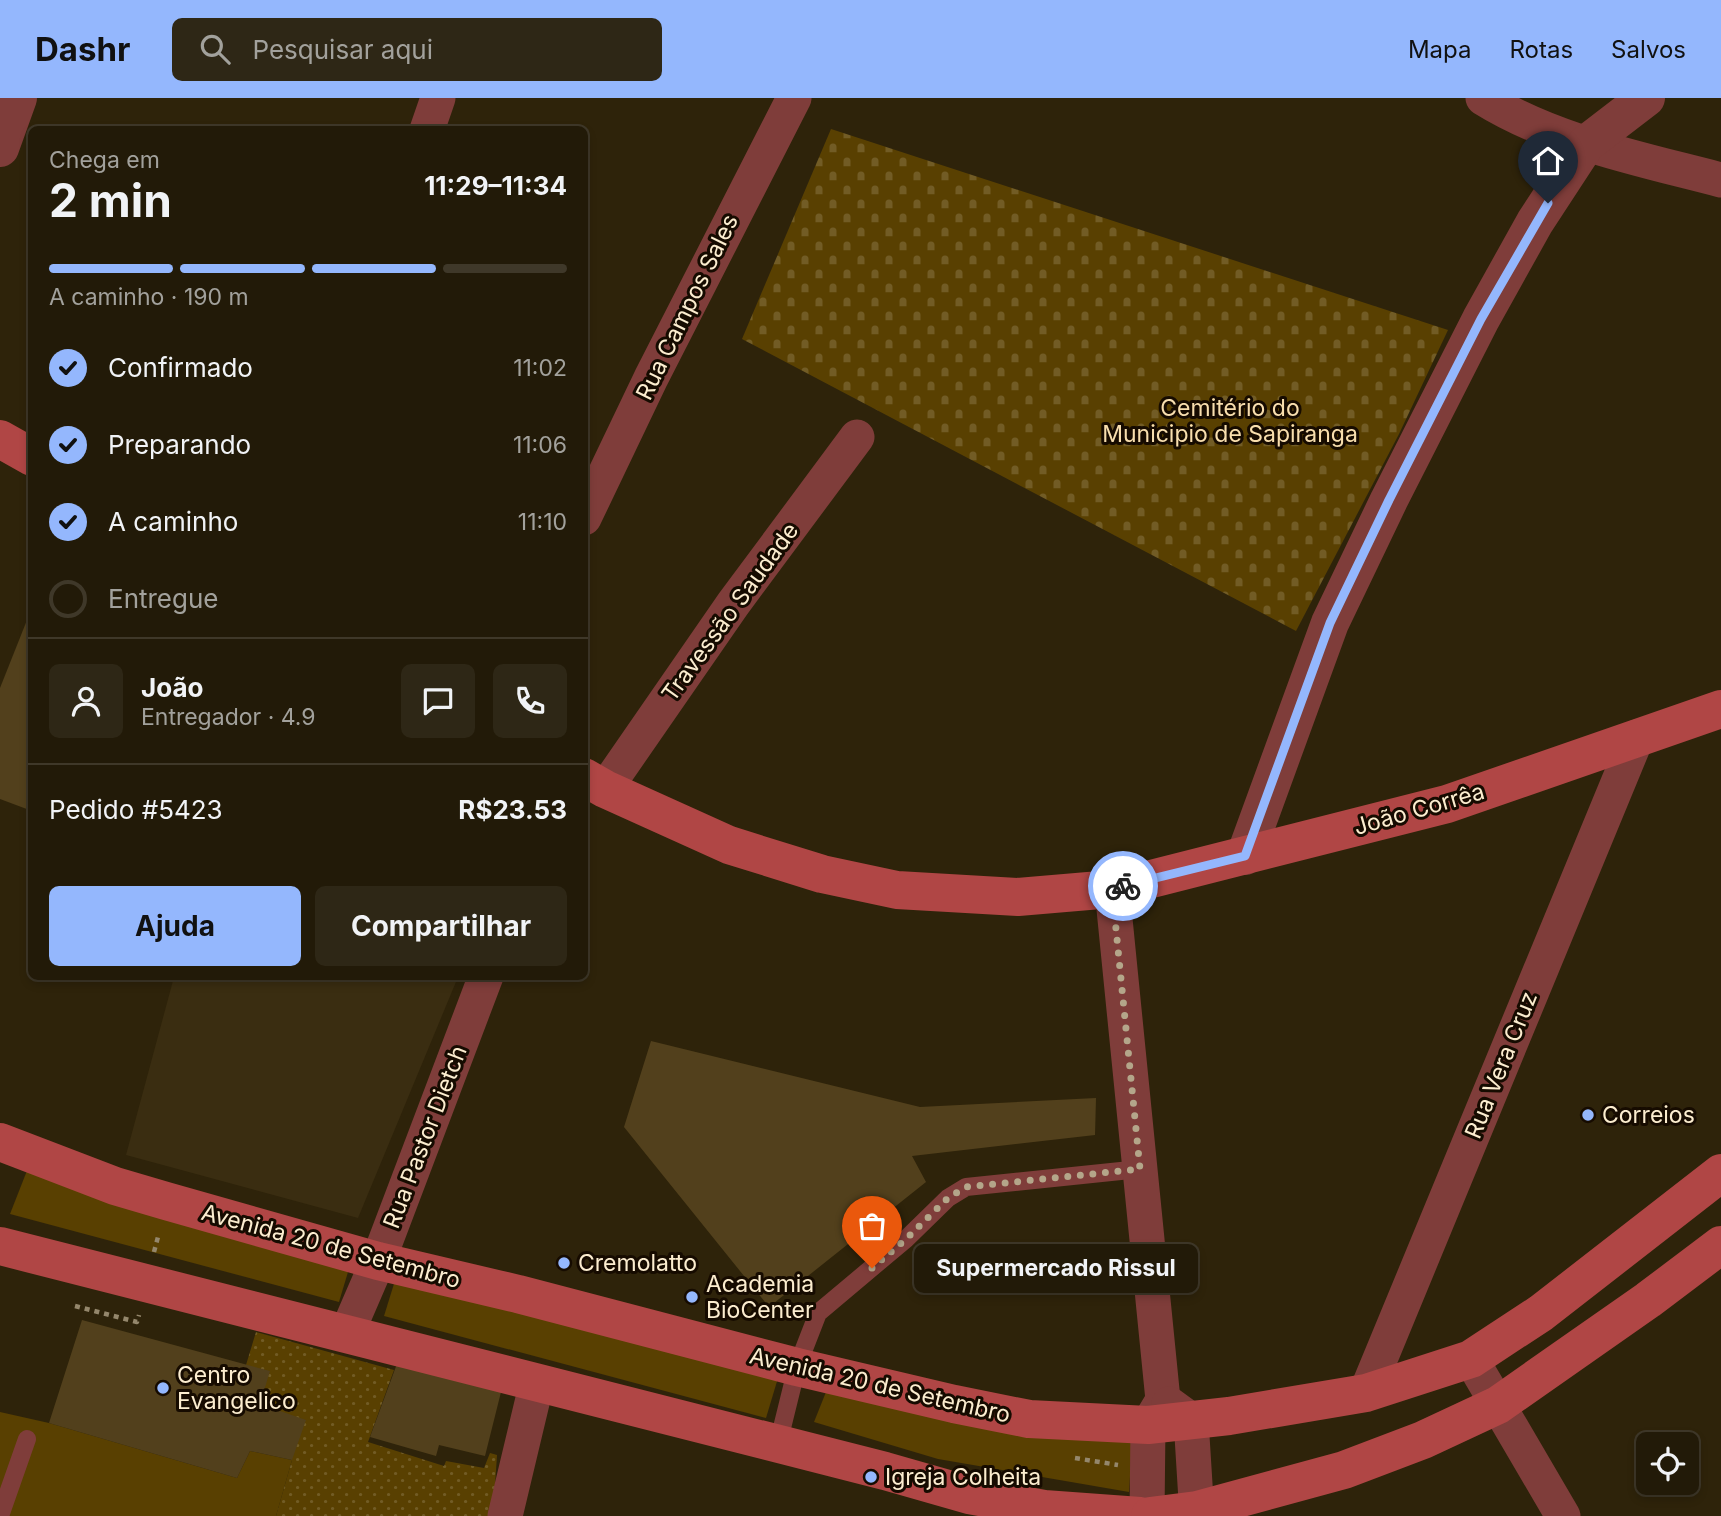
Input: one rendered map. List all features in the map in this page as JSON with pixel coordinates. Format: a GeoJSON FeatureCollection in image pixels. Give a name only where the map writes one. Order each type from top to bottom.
{"type":"FeatureCollection","features":[{"type":"Feature","properties":{"kind":"main road"},"geometry":{"type":"LineString","coordinates":[[0,439],[28,455]]}},
{"type":"Feature","properties":{"kind":"main road","name":"João Corrêa"},"geometry":{"type":"LineString","coordinates":[[595,783],[729,845],[822,874],[897,890],[1018,897],[1112,889],[1447,804],[1721,709]]}},
{"type":"Feature","properties":{"kind":"main road","name":"Avenida 20 de Setembro"},"geometry":{"type":"LineString","coordinates":[[0,1142],[115,1186],[378,1261],[518,1294],[797,1367],[1029,1419],[1167,1415],[1366,1393],[1471,1359],[1541,1313],[1721,1173]]}},
{"type":"Feature","properties":{"kind":"main road"},"geometry":{"type":"LineString","coordinates":[[1148,1516],[1197,1513],[1344,1469],[1423,1440],[1498,1405],[1648,1300],[1721,1245]]}},
{"type":"Feature","properties":{"kind":"main road"},"geometry":{"type":"LineString","coordinates":[[0,1246],[778,1444],[967,1506],[1051,1513],[1140,1516]]}},
{"type":"Feature","properties":{"kind":"street"},"geometry":{"type":"LineString","coordinates":[[0,148],[18,98]]}},
{"type":"Feature","properties":{"kind":"street"},"geometry":{"type":"LineString","coordinates":[[429,126],[438,98]]}},
{"type":"Feature","properties":{"kind":"street","name":"Rua Campos Sales"},"geometry":{"type":"LineString","coordinates":[[588,510],[669,342],[794,98]]}},
{"type":"Feature","properties":{"kind":"street"},"geometry":{"type":"LineString","coordinates":[[1483,98],[1537,125],[1586,144],[1721,180]]}},
{"type":"Feature","properties":{"kind":"street"},"geometry":{"type":"LineString","coordinates":[[1245,856],[1330,623],[1481,319],[1535,222],[1586,144],[1646,98]]}},
{"type":"Feature","properties":{"kind":"street","name":"Travessão Saudade"},"geometry":{"type":"LineString","coordinates":[[595,783],[857,437]]}},
{"type":"Feature","properties":{"kind":"street","name":"Rua Vera Cruz"},"geometry":{"type":"LineString","coordinates":[[1366,1393],[1637,737]]}},
{"type":"Feature","properties":{"kind":"street"},"geometry":{"type":"LineString","coordinates":[[1112,889],[1167,1415],[1197,1513]]}},
{"type":"Feature","properties":{"kind":"street","name":"Rua Pastor Dietch"},"geometry":{"type":"LineString","coordinates":[[346,1335],[378,1261],[484,980]]}},
{"type":"Feature","properties":{"kind":"street"},"geometry":{"type":"LineString","coordinates":[[1471,1359],[1563,1516]]}},
{"type":"Feature","properties":{"kind":"street"},"geometry":{"type":"LineString","coordinates":[[505,1516],[537,1382]]}},
{"type":"Feature","properties":{"kind":"street"},"geometry":{"type":"LineString","coordinates":[[1148,1516],[1167,1415]]}},
{"type":"Feature","properties":{"kind":"lane"},"geometry":{"type":"LineString","coordinates":[[778,1444],[797,1367],[818,1313],[906,1239],[948,1198],[966,1187],[1140,1169]]}},
{"type":"Feature","properties":{"kind":"lane"},"geometry":{"type":"LineString","coordinates":[[0,1516],[27,1439]]}},
{"type":"Feature","properties":{"kind":"path"},"geometry":{"type":"LineString","coordinates":[[75,1306],[137,1322],[142,1304]]}},
{"type":"Feature","properties":{"kind":"shaded area"},"geometry":{"type":"Polygon","coordinates":[[[173,980],[457,980],[358,1218],[126,1155],[173,980]]]}},
{"type":"Feature","properties":{"kind":"green space","name":"Cemitério do Municipio de Sapiranga"},"geometry":{"type":"Polygon","coordinates":[[[831,129],[1448,330],[1399,434],[1296,631],[742,339],[831,129]]]}},
{"type":"Feature","properties":{"kind":"green space"},"geometry":{"type":"Polygon","coordinates":[[[30,1163],[351,1262],[339,1302],[10,1214],[30,1163]]]}},
{"type":"Feature","properties":{"kind":"green space"},"geometry":{"type":"Polygon","coordinates":[[[397,1274],[781,1368],[766,1418],[384,1316],[397,1274]]]}},
{"type":"Feature","properties":{"kind":"green space"},"geometry":{"type":"Polygon","coordinates":[[[256,1332],[394,1370],[368,1442],[444,1466],[446,1461],[484,1468],[490,1453],[497,1455],[493,1516],[276,1516],[292,1460],[260,1404],[246,1365],[256,1332]]]}},
{"type":"Feature","properties":{"kind":"green space"},"geometry":{"type":"Polygon","coordinates":[[[828,1387],[1132,1443],[1129,1492],[938,1459],[814,1422],[828,1387]]]}},
{"type":"Feature","properties":{"kind":"green space"},"geometry":{"type":"Polygon","coordinates":[[[0,1412],[49,1423],[237,1478],[250,1451],[292,1460],[276,1516],[0,1516],[0,1412]]]}},
{"type":"Feature","properties":{"kind":"building"},"geometry":{"type":"Polygon","coordinates":[[[28,618],[28,810],[0,799],[0,688],[28,618]]]}},
{"type":"Feature","properties":{"kind":"building"},"geometry":{"type":"Polygon","coordinates":[[[651,1041],[920,1107],[1096,1098],[1095,1135],[912,1156],[926,1182],[769,1307],[624,1127],[651,1041]]]}},
{"type":"Feature","properties":{"kind":"building","name":"Centro Evangelico"},"geometry":{"type":"Polygon","coordinates":[[[82,1320],[270,1371],[260,1404],[306,1420],[292,1460],[250,1451],[237,1478],[49,1423],[82,1320]]]}},
{"type":"Feature","properties":{"kind":"building"},"geometry":{"type":"Polygon","coordinates":[[[398,1361],[502,1388],[485,1456],[439,1445],[436,1456],[370,1437],[398,1361]]]}},
{"type":"Feature","properties":{"kind":"way so far"},"geometry":{"type":"LineString","coordinates":[[872,1268],[948,1198],[966,1187],[1140,1169],[1112,889],[1123,886]]}},
{"type":"Feature","properties":{"kind":"place","name":"Correios"},"geometry":{"type":"Point","coordinates":[1588,1115]}},
{"type":"Feature","properties":{"kind":"place","name":"Cremolatto"},"geometry":{"type":"Point","coordinates":[564,1263]}},
{"type":"Feature","properties":{"kind":"place","name":"Supermercado Rissul"},"geometry":{"type":"Point","coordinates":[872,1268]}},
{"type":"Feature","properties":{"kind":"place","name":"Academia BioCenter"},"geometry":{"type":"Point","coordinates":[692,1297]}},
{"type":"Feature","properties":{"kind":"place","name":"Centro Evangelico"},"geometry":{"type":"Point","coordinates":[163,1388]}},
{"type":"Feature","properties":{"kind":"place","name":"Igreja Colheita"},"geometry":{"type":"Point","coordinates":[871,1477]}},
{"type":"Feature","properties":{"kind":"route"},"geometry":{"type":"LineString","coordinates":[[1123,886],[1245,856],[1330,623],[1481,319],[1548,203]]}}]}
